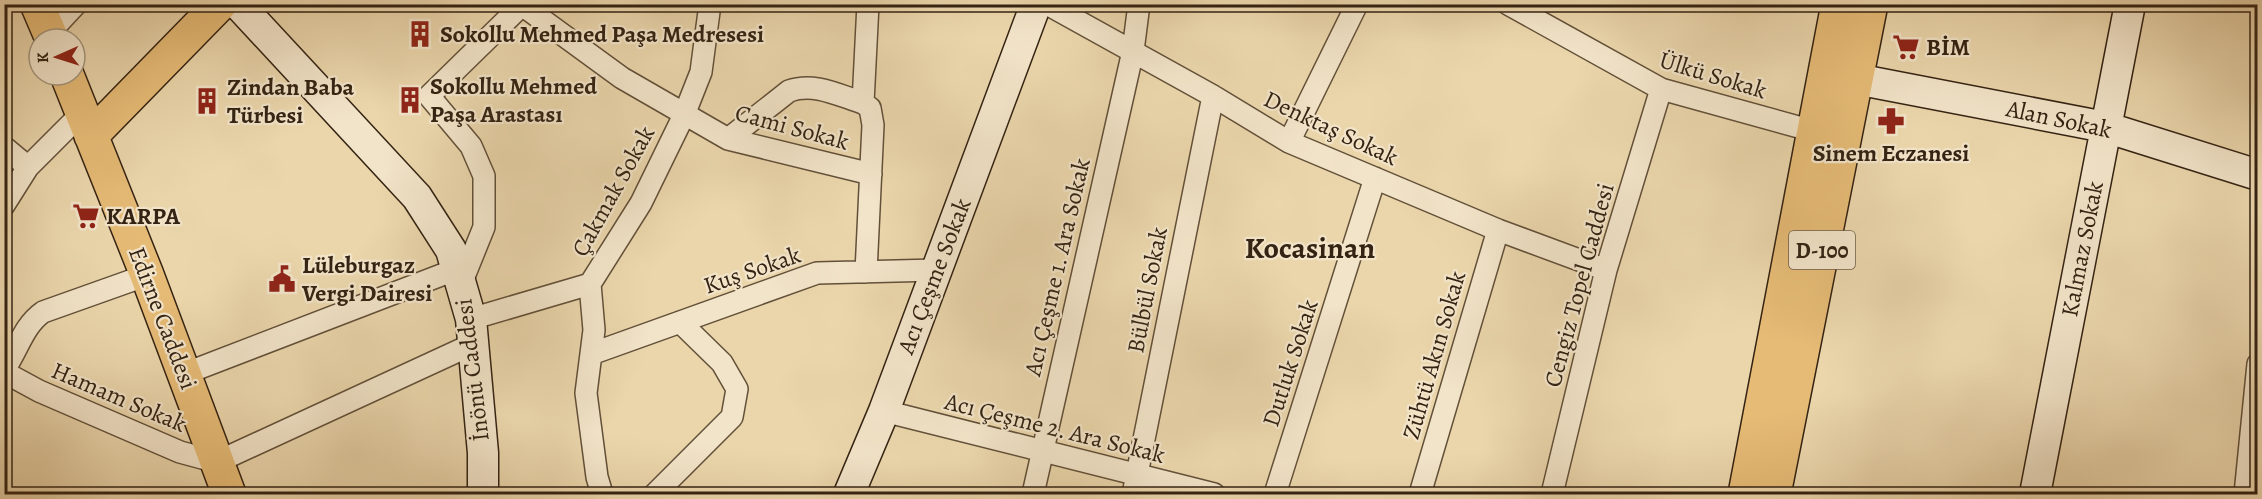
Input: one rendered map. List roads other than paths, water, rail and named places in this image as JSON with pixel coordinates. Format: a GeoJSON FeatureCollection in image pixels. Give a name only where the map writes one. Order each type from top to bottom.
{"type":"FeatureCollection","features":[{"type":"Feature","properties":{"kind":"main road"},"geometry":{"type":"LineString","coordinates":[[87,124],[220,4]]}},
{"type":"Feature","properties":{"kind":"main road","name":"İnönü Caddesi"},"geometry":{"type":"LineString","coordinates":[[238,4],[417,197],[451,250],[472,331],[483,453],[483,495]]}},
{"type":"Feature","properties":{"kind":"main road","name":"Acı Çeşme Sokak"},"geometry":{"type":"LineString","coordinates":[[849,495],[884,411],[1036,4]]}},
{"type":"Feature","properties":{"kind":"main road","name":"D-100"},"geometry":{"type":"LineString","coordinates":[[1745,495],[1839,4]]}},
{"type":"Feature","properties":{"kind":"main road","name":"D-100"},"geometry":{"type":"LineString","coordinates":[[1774,495],[1871,4]]}},
{"type":"Feature","properties":{"kind":"main road","name":"Kalmaz Sokak"},"geometry":{"type":"LineString","coordinates":[[2035,495],[2130,4]]}},
{"type":"Feature","properties":{"kind":"main road","name":"Alan Sokak"},"geometry":{"type":"LineString","coordinates":[[1856,78],[2105,127],[2258,175]]}},
{"type":"Feature","properties":{"kind":"main road","name":"Edirne Caddesi"},"geometry":{"type":"LineString","coordinates":[[72,87],[147,275],[230,495]]}},
{"type":"Feature","properties":{"kind":"street"},"geometry":{"type":"LineString","coordinates":[[46,25],[76,4]]}},
{"type":"Feature","properties":{"kind":"street","name":"Çakmak Sokak"},"geometry":{"type":"LineString","coordinates":[[217,462],[472,331],[590,284],[641,203],[684,115],[701,72],[710,4]]}},
{"type":"Feature","properties":{"kind":"street"},"geometry":{"type":"LineString","coordinates":[[863,103],[868,4]]}},
{"type":"Feature","properties":{"kind":"street","name":"Denktaş Sokak"},"geometry":{"type":"LineString","coordinates":[[1047,4],[1213,96],[1289,142],[1498,230],[1606,270]]}},
{"type":"Feature","properties":{"kind":"street","name":"Acı Çeşme 1. Ara Sokak"},"geometry":{"type":"LineString","coordinates":[[1033,495],[1133,51],[1139,4]]}},
{"type":"Feature","properties":{"kind":"street"},"geometry":{"type":"LineString","coordinates":[[1289,142],[1357,4]]}},
{"type":"Feature","properties":{"kind":"street","name":"Ülkü Sokak"},"geometry":{"type":"LineString","coordinates":[[1508,4],[1660,89],[1813,131]]}},
{"type":"Feature","properties":{"kind":"street"},"geometry":{"type":"LineString","coordinates":[[184,375],[459,276],[484,227],[484,176],[471,146],[429,96],[523,5]]}},
{"type":"Feature","properties":{"kind":"street","name":"Cami Sokak"},"geometry":{"type":"LineString","coordinates":[[523,5],[621,78],[728,140],[871,174]]}},
{"type":"Feature","properties":{"kind":"street"},"geometry":{"type":"LineString","coordinates":[[728,140],[789,91],[798,88],[810,86],[863,103],[870,108],[873,115],[866,272]]}},
{"type":"Feature","properties":{"kind":"street","name":"Cengiz Topel Caddesi"},"geometry":{"type":"LineString","coordinates":[[1552,495],[1606,270],[1660,89]]}},
{"type":"Feature","properties":{"kind":"street","name":"Bülbül Sokak"},"geometry":{"type":"LineString","coordinates":[[1134,485],[1213,96]]}},
{"type":"Feature","properties":{"kind":"street"},"geometry":{"type":"LineString","coordinates":[[4,205],[28,167],[87,124]]}},
{"type":"Feature","properties":{"kind":"street"},"geometry":{"type":"LineString","coordinates":[[4,147],[28,167]]}},
{"type":"Feature","properties":{"kind":"street","name":"Dutluk Sokak"},"geometry":{"type":"LineString","coordinates":[[1275,495],[1375,178]]}},
{"type":"Feature","properties":{"kind":"street","name":"Zühtü Akın Sokak"},"geometry":{"type":"LineString","coordinates":[[1420,495],[1498,230]]}},
{"type":"Feature","properties":{"kind":"street","name":"Kuş Sokak"},"geometry":{"type":"LineString","coordinates":[[591,354],[817,273],[936,270]]}},
{"type":"Feature","properties":{"kind":"street"},"geometry":{"type":"LineString","coordinates":[[4,371],[27,327],[43,312],[147,275]]}},
{"type":"Feature","properties":{"kind":"street"},"geometry":{"type":"LineString","coordinates":[[590,284],[594,330],[586,393],[595,489]]}},
{"type":"Feature","properties":{"kind":"street"},"geometry":{"type":"LineString","coordinates":[[655,495],[732,417],[737,389],[722,363],[680,322]]}},
{"type":"Feature","properties":{"kind":"street"},"geometry":{"type":"LineString","coordinates":[[2245,495],[2258,364]]}},
{"type":"Feature","properties":{"kind":"street","name":"Hamam Sokak"},"geometry":{"type":"LineString","coordinates":[[4,371],[39,391],[180,452],[217,462]]}},
{"type":"Feature","properties":{"kind":"street","name":"Acı Çeşme 2. Ara Sokak"},"geometry":{"type":"LineString","coordinates":[[884,411],[1042,450],[1134,485],[1214,495]]}},
{"type":"Feature","properties":{"kind":"place","name":"Sokollu Mehmed Paşa Medresesi"},"geometry":{"type":"Point","coordinates":[420,34]}},
{"type":"Feature","properties":{"kind":"place","name":"BİM"},"geometry":{"type":"Point","coordinates":[1906,47]}},
{"type":"Feature","properties":{"kind":"place","name":"Sokollu Mehmed Paşa Arastası"},"geometry":{"type":"Point","coordinates":[410,100]}},
{"type":"Feature","properties":{"kind":"place","name":"Zindan Baba Türbesi"},"geometry":{"type":"Point","coordinates":[207,101]}},
{"type":"Feature","properties":{"kind":"place","name":"Sinem Eczanesi"},"geometry":{"type":"Point","coordinates":[1891,121]}},
{"type":"Feature","properties":{"kind":"place","name":"KARPA"},"geometry":{"type":"Point","coordinates":[86,216]}},
{"type":"Feature","properties":{"kind":"place","name":"Lüleburgaz Vergi Dairesi"},"geometry":{"type":"Point","coordinates":[282,279]}},
{"type":"Feature","properties":{"kind":"district","name":"Kocasinan"},"geometry":{"type":"Point","coordinates":[1310,248]}}]}
